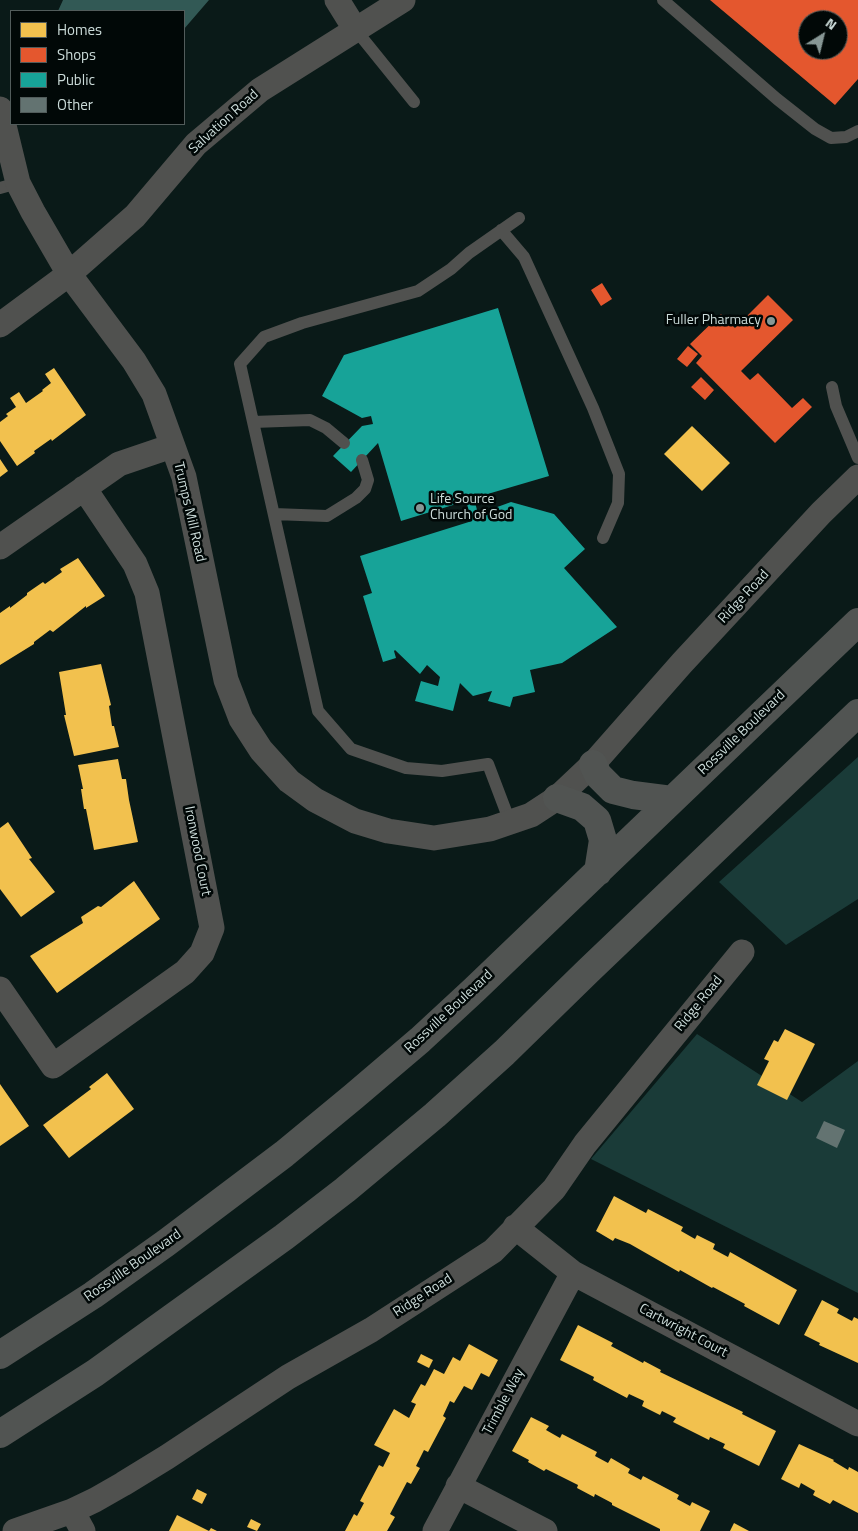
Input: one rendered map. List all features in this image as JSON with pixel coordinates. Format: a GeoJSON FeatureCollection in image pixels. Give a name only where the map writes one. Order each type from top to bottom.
{"type":"FeatureCollection","features":[{"type":"Feature","properties":{"kind":"main road","name":"Rossville Boulevard"},"geometry":{"type":"LineString","coordinates":[[0,1355],[93,1295],[158,1249],[284,1154],[420,1040],[858,622]]}},
{"type":"Feature","properties":{"kind":"main road"},"geometry":{"type":"LineString","coordinates":[[0,1434],[95,1373],[284,1237],[345,1190],[420,1127],[504,1053],[858,713]]}},
{"type":"Feature","properties":{"kind":"main road"},"geometry":{"type":"LineString","coordinates":[[593,764],[598,775],[613,790],[632,795],[672,800]]}},
{"type":"Feature","properties":{"kind":"main road"},"geometry":{"type":"LineString","coordinates":[[557,798],[582,807],[597,820],[603,840],[598,872]]}},
{"type":"Feature","properties":{"kind":"street"},"geometry":{"type":"LineString","coordinates":[[337,0],[355,29]]}},
{"type":"Feature","properties":{"kind":"street","name":"Salvation Road"},"geometry":{"type":"LineString","coordinates":[[0,325],[69,274],[135,216],[196,144],[260,90],[403,0]]}},
{"type":"Feature","properties":{"kind":"street","name":"Trumps Mill Road"},"geometry":{"type":"LineString","coordinates":[[0,109],[9,185],[33,212],[69,274],[124,347],[154,394],[184,477],[226,680],[241,719],[260,750],[289,781],[315,800],[355,821],[388,830],[434,838]]}},
{"type":"Feature","properties":{"kind":"street"},"geometry":{"type":"LineString","coordinates":[[0,547],[119,464],[172,446]]}},
{"type":"Feature","properties":{"kind":"street","name":"Ridge Road"},"geometry":{"type":"LineString","coordinates":[[434,838],[490,829],[531,815],[557,798],[593,764],[682,663],[821,513],[858,477]]}},
{"type":"Feature","properties":{"kind":"street","name":"Ironwood Court"},"geometry":{"type":"LineString","coordinates":[[0,990],[53,1066],[185,972],[202,953],[212,928],[146,593],[135,564],[84,488]]}},
{"type":"Feature","properties":{"kind":"street","name":"Ridge Road"},"geometry":{"type":"LineString","coordinates":[[15,1531],[77,1521],[95,1500],[168,1458],[288,1377],[371,1330],[492,1251],[554,1188],[586,1144],[742,952]]}},
{"type":"Feature","properties":{"kind":"street","name":"Cartwright Court"},"geometry":{"type":"LineString","coordinates":[[515,1227],[573,1273],[858,1424]]}},
{"type":"Feature","properties":{"kind":"street","name":"Trimble Way"},"geometry":{"type":"LineString","coordinates":[[435,1531],[573,1273]]}},
{"type":"Feature","properties":{"kind":"street"},"geometry":{"type":"LineString","coordinates":[[458,1486],[545,1531]]}},
{"type":"Feature","properties":{"kind":"lane"},"geometry":{"type":"LineString","coordinates":[[663,0],[777,99],[815,129],[832,138],[846,138],[858,130]]}},
{"type":"Feature","properties":{"kind":"lane"},"geometry":{"type":"LineString","coordinates":[[355,29],[414,102]]}},
{"type":"Feature","properties":{"kind":"lane"},"geometry":{"type":"LineString","coordinates":[[510,822],[488,764],[442,771],[406,768],[351,749],[318,711],[240,364],[264,337],[302,323],[418,291],[451,269],[469,253],[519,218]]}},
{"type":"Feature","properties":{"kind":"lane"},"geometry":{"type":"LineString","coordinates":[[500,230],[524,258],[593,408],[619,474],[618,503],[603,538]]}},
{"type":"Feature","properties":{"kind":"lane"},"geometry":{"type":"LineString","coordinates":[[832,387],[836,406],[858,458]]}},
{"type":"Feature","properties":{"kind":"lane"},"geometry":{"type":"LineString","coordinates":[[253,422],[310,420],[326,428],[344,443]]}},
{"type":"Feature","properties":{"kind":"lane"},"geometry":{"type":"LineString","coordinates":[[274,514],[327,516],[356,498],[364,489],[368,480],[362,460]]}},
{"type":"Feature","properties":{"kind":"shaded area"},"geometry":{"type":"Polygon","coordinates":[[[63,0],[209,0],[185,28],[185,10],[58,10],[63,0]]]}},
{"type":"Feature","properties":{"kind":"shaded area"},"geometry":{"type":"Polygon","coordinates":[[[858,757],[858,899],[786,945],[719,882],[858,757]]]}},
{"type":"Feature","properties":{"kind":"shaded area"},"geometry":{"type":"Polygon","coordinates":[[[697,1034],[802,1102],[858,1061],[858,1293],[591,1159],[697,1034]]]}},
{"type":"Feature","properties":{"kind":"building: Homes"},"geometry":{"type":"Polygon","coordinates":[[[54,368],[86,415],[52,441],[51,439],[34,451],[35,453],[17,466],[0,441],[0,422],[8,416],[6,414],[16,407],[10,398],[19,392],[26,403],[51,383],[45,374],[54,368]]]}},
{"type":"Feature","properties":{"kind":"building: Homes"},"geometry":{"type":"Polygon","coordinates":[[[692,426],[730,463],[702,491],[664,454],[692,426]]]}},
{"type":"Feature","properties":{"kind":"building: Homes"},"geometry":{"type":"Polygon","coordinates":[[[0,459],[8,471],[0,477],[0,459]]]}},
{"type":"Feature","properties":{"kind":"building: Homes"},"geometry":{"type":"Polygon","coordinates":[[[78,558],[105,596],[86,608],[86,606],[53,632],[50,630],[34,642],[34,644],[0,665],[0,613],[10,606],[10,608],[43,582],[45,584],[62,572],[60,569],[78,558]]]}},
{"type":"Feature","properties":{"kind":"building: Homes"},"geometry":{"type":"Polygon","coordinates":[[[101,664],[111,705],[109,706],[112,726],[114,726],[119,747],[74,756],[64,715],[66,715],[59,672],[101,664]]]}},
{"type":"Feature","properties":{"kind":"building: Homes"},"geometry":{"type":"Polygon","coordinates":[[[118,759],[122,779],[126,779],[138,842],[94,850],[86,809],[84,809],[81,789],[83,789],[78,765],[118,759]]]}},
{"type":"Feature","properties":{"kind":"building: Homes"},"geometry":{"type":"Polygon","coordinates":[[[8,822],[32,858],[29,859],[55,892],[21,917],[0,889],[0,828],[8,822]]]}},
{"type":"Feature","properties":{"kind":"building: Homes"},"geometry":{"type":"Polygon","coordinates":[[[134,881],[160,919],[57,993],[30,956],[83,923],[81,917],[98,906],[101,907],[134,881]]]}},
{"type":"Feature","properties":{"kind":"building: Homes"},"geometry":{"type":"Polygon","coordinates":[[[785,1029],[815,1044],[787,1100],[757,1085],[769,1061],[764,1059],[774,1040],[778,1042],[785,1029]]]}},
{"type":"Feature","properties":{"kind":"building: Homes"},"geometry":{"type":"Polygon","coordinates":[[[107,1073],[134,1109],[69,1158],[43,1125],[91,1089],[89,1087],[107,1073]]]}},
{"type":"Feature","properties":{"kind":"building: Homes"},"geometry":{"type":"Polygon","coordinates":[[[0,1084],[29,1126],[0,1146],[0,1084]]]}},
{"type":"Feature","properties":{"kind":"building: Homes"},"geometry":{"type":"Polygon","coordinates":[[[614,1196],[646,1213],[648,1209],[683,1227],[681,1231],[695,1239],[697,1235],[715,1244],[713,1249],[728,1257],[730,1252],[797,1290],[779,1325],[744,1306],[745,1304],[680,1270],[679,1272],[630,1244],[615,1238],[613,1241],[596,1231],[614,1196]]]}},
{"type":"Feature","properties":{"kind":"building: Homes"},"geometry":{"type":"Polygon","coordinates":[[[822,1300],[839,1309],[837,1313],[852,1321],[854,1317],[858,1319],[858,1363],[819,1345],[820,1343],[804,1335],[822,1300]]]}},
{"type":"Feature","properties":{"kind":"building: Homes"},"geometry":{"type":"Polygon","coordinates":[[[578,1325],[613,1343],[611,1346],[743,1412],[742,1414],[776,1431],[759,1466],[723,1448],[725,1444],[710,1437],[709,1440],[673,1422],[676,1418],[662,1411],[660,1415],[642,1406],[644,1401],[629,1394],[627,1398],[593,1380],[594,1377],[560,1360],[578,1325]]]}},
{"type":"Feature","properties":{"kind":"building: Homes"},"geometry":{"type":"Polygon","coordinates":[[[469,1344],[498,1360],[489,1377],[481,1373],[472,1390],[464,1386],[454,1403],[450,1401],[443,1416],[446,1418],[428,1452],[424,1450],[416,1466],[420,1468],[411,1484],[407,1482],[390,1514],[395,1517],[387,1531],[345,1531],[354,1514],[357,1516],[364,1503],[360,1501],[379,1465],[383,1467],[390,1453],[374,1445],[394,1409],[409,1418],[416,1404],[411,1402],[421,1384],[425,1386],[434,1369],[444,1374],[453,1357],[460,1361],[469,1344]]]}},
{"type":"Feature","properties":{"kind":"building: Homes"},"geometry":{"type":"Polygon","coordinates":[[[421,1354],[433,1360],[429,1368],[417,1362],[421,1354]]]}},
{"type":"Feature","properties":{"kind":"building: Homes"},"geometry":{"type":"Polygon","coordinates":[[[531,1417],[549,1426],[546,1430],[560,1438],[562,1434],[597,1452],[595,1456],[608,1463],[611,1458],[630,1469],[628,1473],[641,1480],[643,1476],[679,1495],[677,1499],[690,1506],[692,1502],[710,1511],[700,1531],[660,1531],[660,1529],[612,1505],[612,1503],[595,1494],[594,1497],[577,1488],[578,1485],[528,1462],[529,1460],[512,1451],[531,1417]]]}},
{"type":"Feature","properties":{"kind":"building: Homes"},"geometry":{"type":"Polygon","coordinates":[[[799,1444],[834,1460],[848,1470],[849,1467],[858,1472],[858,1513],[833,1500],[830,1504],[813,1495],[815,1491],[801,1483],[799,1488],[781,1479],[799,1444]]]}},
{"type":"Feature","properties":{"kind":"building: Homes"},"geometry":{"type":"Polygon","coordinates":[[[197,1489],[207,1494],[202,1504],[192,1499],[197,1489]]]}},
{"type":"Feature","properties":{"kind":"building: Homes"},"geometry":{"type":"Polygon","coordinates":[[[177,1515],[209,1531],[169,1531],[177,1515]]]}},
{"type":"Feature","properties":{"kind":"building: Homes"},"geometry":{"type":"Polygon","coordinates":[[[251,1519],[261,1524],[257,1531],[247,1527],[251,1519]]]}},
{"type":"Feature","properties":{"kind":"building: Homes"},"geometry":{"type":"Polygon","coordinates":[[[734,1523],[749,1531],[730,1531],[734,1523]]]}},
{"type":"Feature","properties":{"kind":"building: Shops"},"geometry":{"type":"Polygon","coordinates":[[[710,0],[858,0],[858,79],[835,105],[710,0]]]}},
{"type":"Feature","properties":{"kind":"building: Shops"},"geometry":{"type":"Polygon","coordinates":[[[602,283],[612,299],[601,306],[591,290],[602,283]]]}},
{"type":"Feature","properties":{"kind":"building: Shops"},"geometry":{"type":"Polygon","coordinates":[[[768,295],[793,320],[741,371],[750,380],[758,373],[792,408],[803,398],[812,407],[775,443],[696,363],[702,356],[690,344],[721,314],[735,328],[768,295]]]}},
{"type":"Feature","properties":{"kind":"building: Shops"},"geometry":{"type":"Polygon","coordinates":[[[688,346],[698,354],[687,367],[677,359],[688,346]]]}},
{"type":"Feature","properties":{"kind":"building: Shops"},"geometry":{"type":"Polygon","coordinates":[[[701,377],[714,390],[705,400],[691,387],[701,377]]]}},
{"type":"Feature","properties":{"kind":"building: Public","name":"Life Source Church of God"},"geometry":{"type":"Polygon","coordinates":[[[498,308],[549,476],[474,498],[478,514],[511,502],[554,514],[585,549],[564,568],[617,627],[562,663],[530,670],[535,692],[513,697],[510,707],[488,701],[492,691],[473,696],[460,683],[453,711],[415,701],[421,681],[438,686],[440,677],[427,665],[420,674],[395,650],[396,658],[383,662],[363,596],[372,593],[360,556],[472,521],[466,501],[401,521],[378,443],[351,472],[333,456],[362,426],[373,424],[371,416],[362,418],[322,396],[344,355],[498,308]]]}},
{"type":"Feature","properties":{"kind":"building: Other"},"geometry":{"type":"Polygon","coordinates":[[[824,1121],[845,1130],[837,1148],[816,1138],[824,1121]]]}},
{"type":"Feature","properties":{"kind":"place","name":"Fuller Pharmacy"},"geometry":{"type":"Point","coordinates":[771,321]}},
{"type":"Feature","properties":{"kind":"place","name":"Life Source Church of God"},"geometry":{"type":"Point","coordinates":[420,508]}}]}
